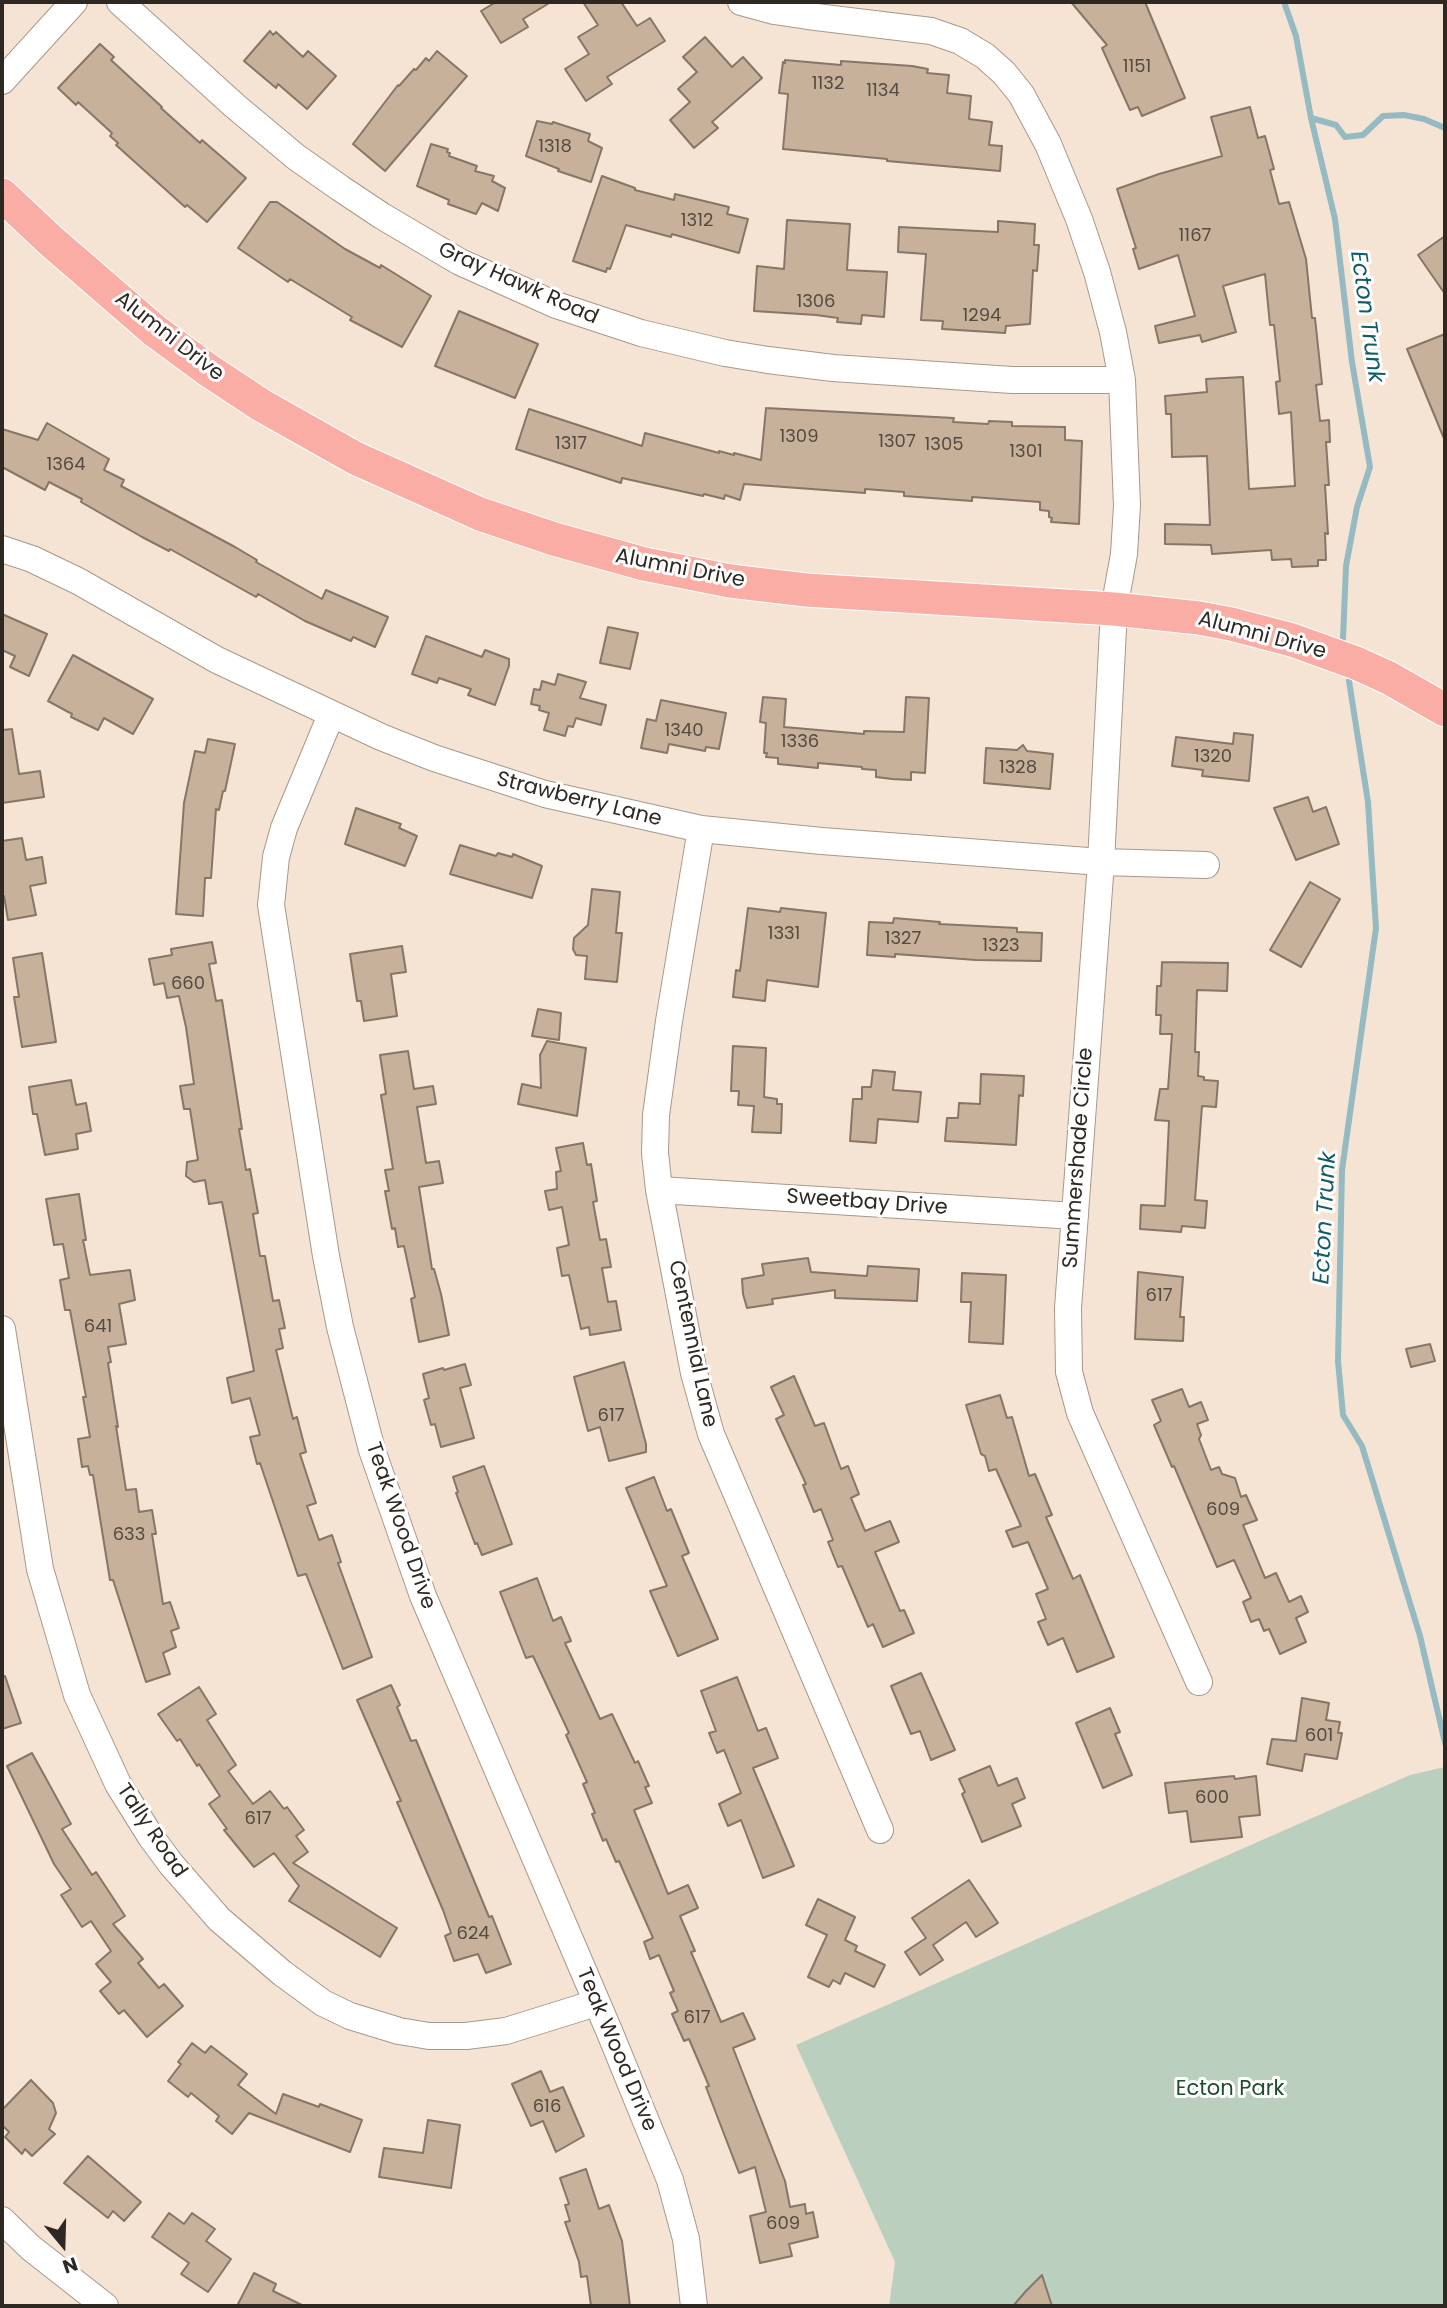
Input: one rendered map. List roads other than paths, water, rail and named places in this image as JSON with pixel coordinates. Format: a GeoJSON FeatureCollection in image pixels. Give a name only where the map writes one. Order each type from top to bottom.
{"type":"FeatureCollection","features":[{"type":"Feature","properties":{"kind":"main road","name":"Alumni Drive"},"geometry":{"type":"LineString","coordinates":[[2,195],[155,331],[208,370],[261,405],[355,458],[480,514],[554,539],[644,564],[730,580],[806,590],[1114,609],[1199,618],[1292,640],[1389,678],[1445,710]]}},
{"type":"Feature","properties":{"kind":"street"},"geometry":{"type":"LineString","coordinates":[[2,80],[74,2]]}},
{"type":"Feature","properties":{"kind":"street","name":"Gray Hawk Road"},"geometry":{"type":"LineString","coordinates":[[120,2],[235,106],[296,157],[340,188],[412,235],[460,262],[556,305],[641,333],[768,360],[833,368],[1012,380],[1122,380]]}},
{"type":"Feature","properties":{"kind":"street","name":"Summershade Circle"},"geometry":{"type":"LineString","coordinates":[[741,2],[807,16],[931,30],[985,56],[1004,73],[1021,94],[1048,144],[1079,219],[1110,320],[1122,380],[1127,506],[1124,554],[1114,609],[1101,862],[1067,1342],[1072,1387],[1080,1413],[1199,1682]]}},
{"type":"Feature","properties":{"kind":"street","name":"Strawberry Lane"},"geometry":{"type":"LineString","coordinates":[[2,549],[32,559],[78,581],[216,660],[331,715],[433,758],[545,794],[701,829],[1101,862],[1206,865]]}},
{"type":"Feature","properties":{"kind":"street","name":"Teak Wood Drive"},"geometry":{"type":"LineString","coordinates":[[331,715],[284,828],[276,857],[271,905],[321,1228],[340,1327],[372,1450],[405,1549],[670,2180],[685,2238],[694,2306]]}},
{"type":"Feature","properties":{"kind":"street","name":"Centennial Lane"},"geometry":{"type":"LineString","coordinates":[[701,829],[656,1115],[655,1153],[659,1190],[694,1373],[711,1434],[880,1830]]}},
{"type":"Feature","properties":{"kind":"street","name":"Sweetbay Drive"},"geometry":{"type":"LineString","coordinates":[[659,1190],[1075,1216]]}},
{"type":"Feature","properties":{"kind":"street","name":"Tally Road"},"geometry":{"type":"LineString","coordinates":[[2,1329],[40,1569],[77,1695],[124,1794],[171,1864],[211,1910],[282,1973],[323,2003],[350,2016],[399,2031],[429,2036],[454,2036],[506,2031],[596,2003]]}},
{"type":"Feature","properties":{"kind":"street"},"geometry":{"type":"LineString","coordinates":[[2,2220],[31,2248],[106,2306]]}},
{"type":"Feature","properties":{"kind":"waterway","name":"Ecton Trunk"},"geometry":{"type":"LineString","coordinates":[[1284,2],[1296,36],[1311,118],[1335,219],[1352,362],[1370,467],[1357,507],[1346,566],[1343,639]]}},
{"type":"Feature","properties":{"kind":"waterway"},"geometry":{"type":"LineString","coordinates":[[1311,118],[1336,125],[1345,137],[1363,135],[1383,116],[1404,115],[1424,119],[1445,128]]}},
{"type":"Feature","properties":{"kind":"waterway","name":"Ecton Trunk"},"geometry":{"type":"LineString","coordinates":[[1349,681],[1368,802],[1376,928],[1342,1170],[1338,1361],[1343,1415],[1362,1446],[1420,1636],[1445,1743]]}},
{"type":"Feature","properties":{"kind":"park label","name":"Ecton Park"},"geometry":{"type":"Point","coordinates":[1230,2090]}}]}
